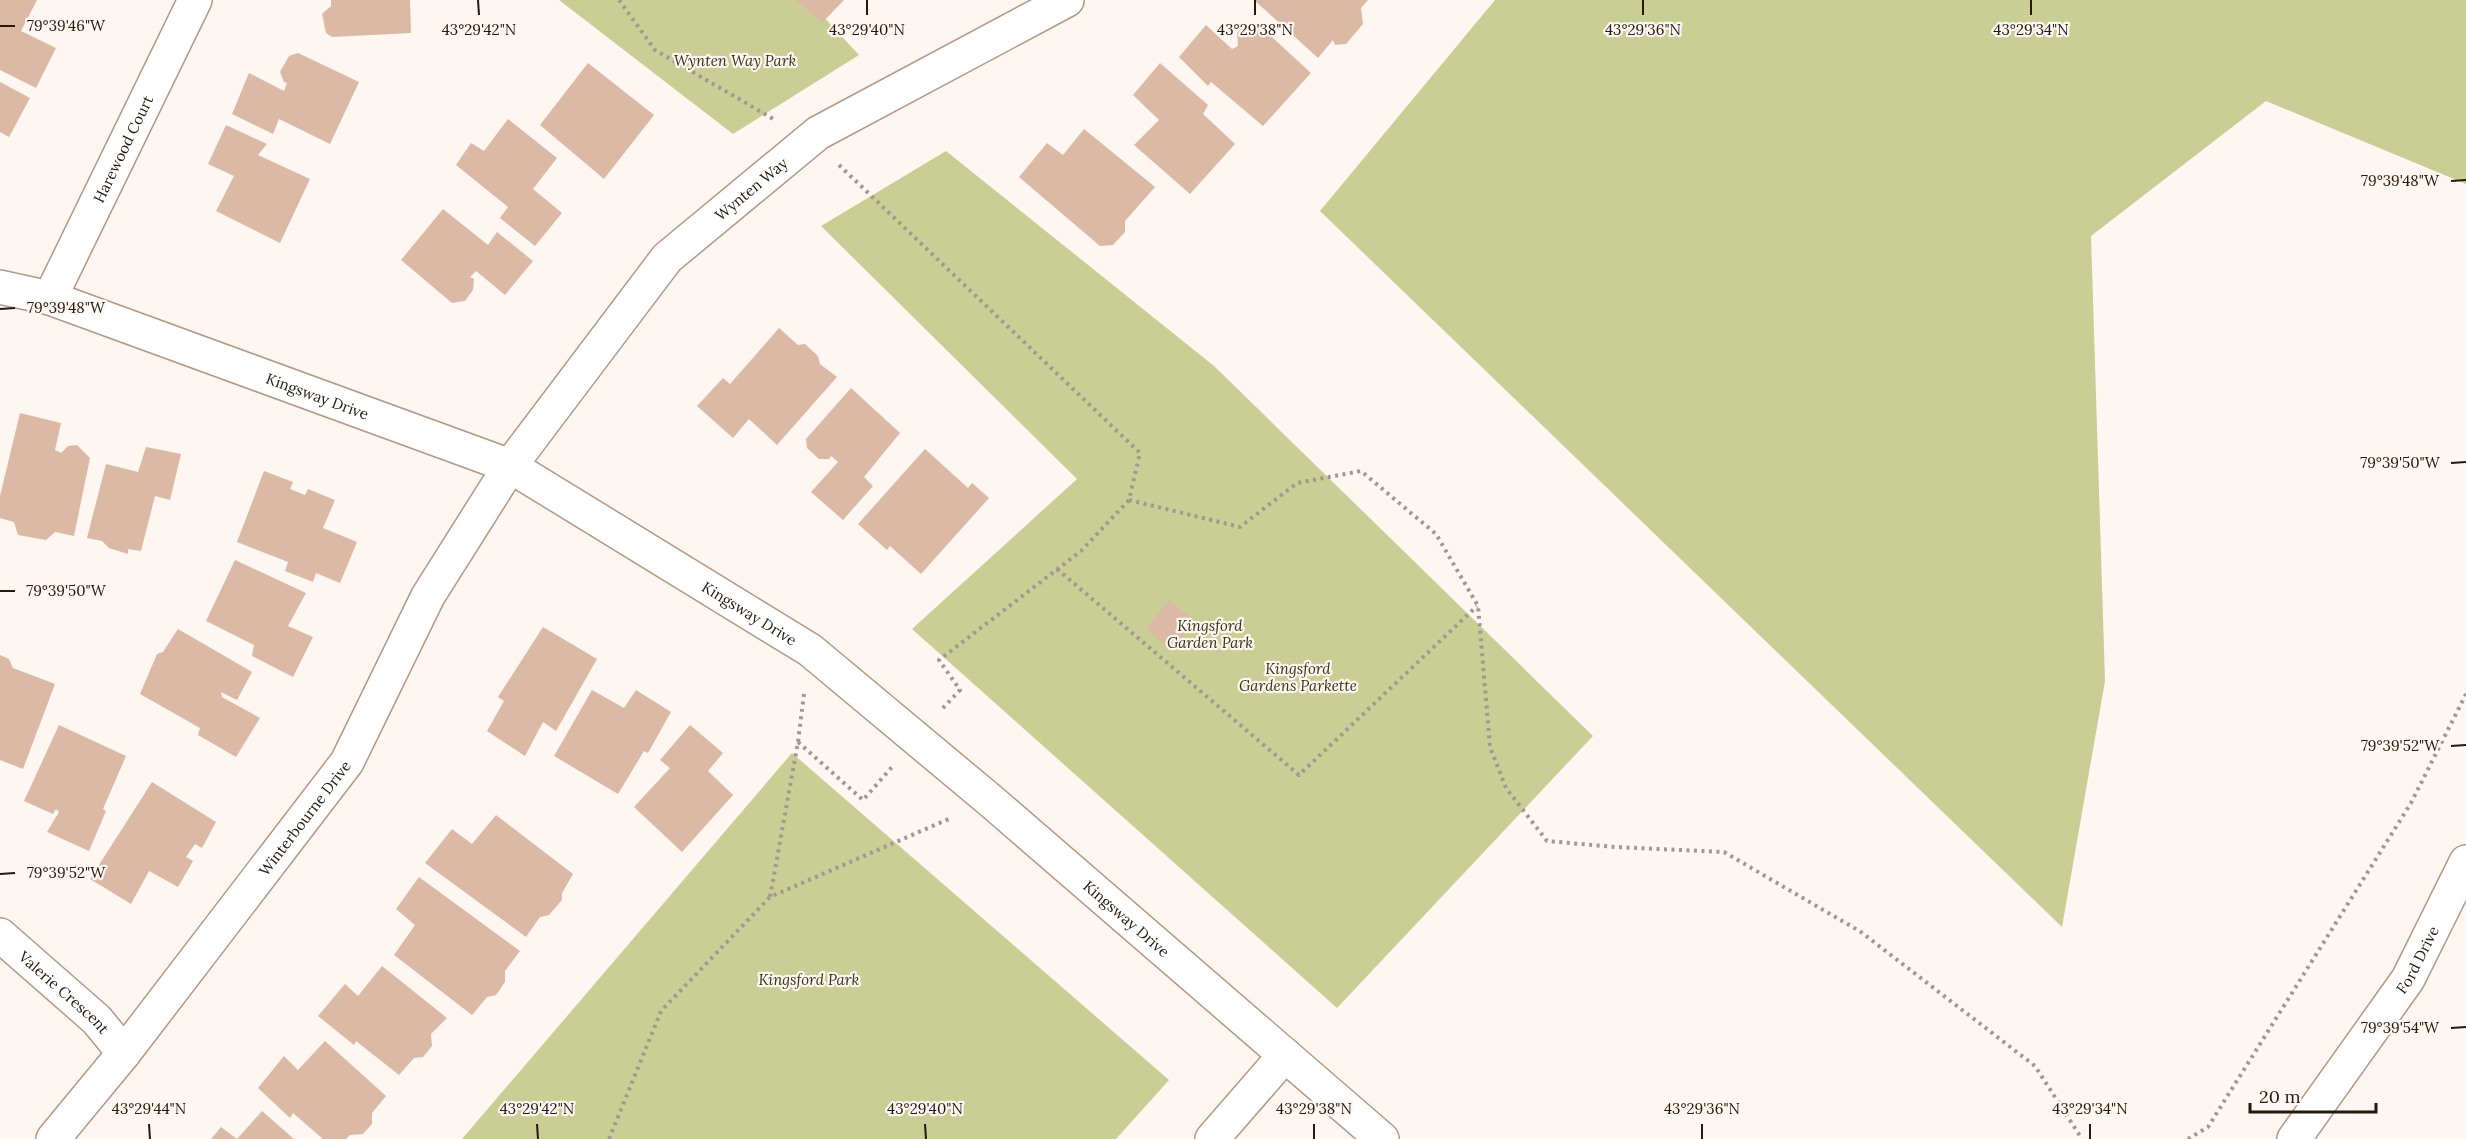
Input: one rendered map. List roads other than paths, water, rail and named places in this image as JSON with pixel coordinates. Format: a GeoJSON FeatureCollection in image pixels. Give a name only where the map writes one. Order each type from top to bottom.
{"type":"FeatureCollection","features":[{"type":"Feature","properties":{"kind":"street","name":"Harewood Court"},"geometry":{"type":"LineString","coordinates":[[50,298],[195,0]]}},
{"type":"Feature","properties":{"kind":"street","name":"Wynten Way"},"geometry":{"type":"LineString","coordinates":[[510,466],[667,258],[811,138],[1067,0]]}},
{"type":"Feature","properties":{"kind":"street","name":"Kingsway Drive"},"geometry":{"type":"LineString","coordinates":[[0,287],[50,298],[510,466],[810,650],[991,801],[1382,1139]]}},
{"type":"Feature","properties":{"kind":"street","name":"Winterbourne Drive"},"geometry":{"type":"LineString","coordinates":[[53,1139],[124,1053],[347,762],[428,596],[510,466]]}},
{"type":"Feature","properties":{"kind":"street","name":"Ford Drive"},"geometry":{"type":"LineString","coordinates":[[2294,1139],[2408,980],[2466,862]]}},
{"type":"Feature","properties":{"kind":"street","name":"Valerie Crescent"},"geometry":{"type":"LineString","coordinates":[[0,935],[98,1020],[124,1053]]}},
{"type":"Feature","properties":{"kind":"street"},"geometry":{"type":"LineString","coordinates":[[1212,1139],[1285,1054]]}},
{"type":"Feature","properties":{"kind":"park label","name":"Wynten Way Park"},"geometry":{"type":"Point","coordinates":[735,60]}},
{"type":"Feature","properties":{"kind":"park label","name":"Kingsford Garden Park"},"geometry":{"type":"Point","coordinates":[1210,634]}},
{"type":"Feature","properties":{"kind":"park label","name":"Kingsford Gardens Parkette"},"geometry":{"type":"Point","coordinates":[1298,676]}},
{"type":"Feature","properties":{"kind":"park label","name":"Kingsford Park"},"geometry":{"type":"Point","coordinates":[809,979]}}]}
